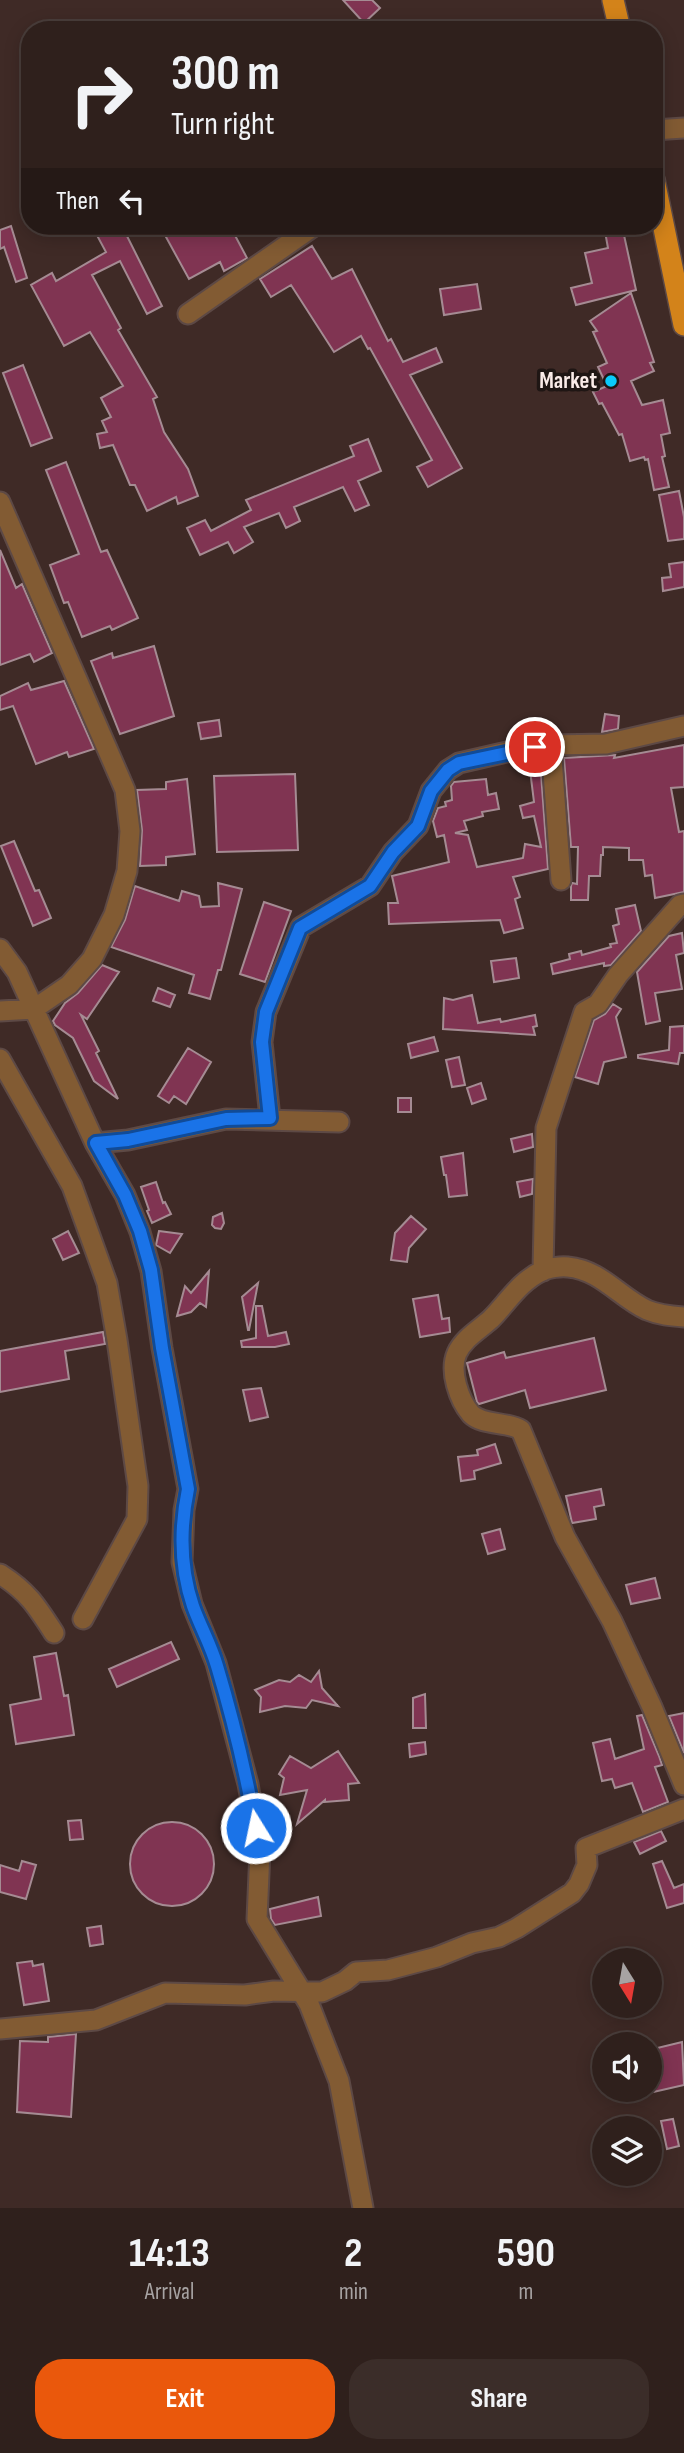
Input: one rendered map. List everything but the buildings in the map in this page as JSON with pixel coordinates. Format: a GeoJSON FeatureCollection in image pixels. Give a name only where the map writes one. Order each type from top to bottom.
{"type":"FeatureCollection","features":[{"type":"Feature","properties":{"kind":"main road"},"geometry":{"type":"LineString","coordinates":[[613,0],[618,21]]}},
{"type":"Feature","properties":{"kind":"main road"},"geometry":{"type":"LineString","coordinates":[[663,224],[684,325]]}},
{"type":"Feature","properties":{"kind":"street"},"geometry":{"type":"LineString","coordinates":[[663,129],[684,128]]}},
{"type":"Feature","properties":{"kind":"street"},"geometry":{"type":"LineString","coordinates":[[188,314],[301,235]]}},
{"type":"Feature","properties":{"kind":"street"},"geometry":{"type":"LineString","coordinates":[[0,502],[125,790],[130,831],[127,871],[114,915],[92,959],[69,985],[34,1009],[0,1011]]}},
{"type":"Feature","properties":{"kind":"street"},"geometry":{"type":"LineString","coordinates":[[270,1118],[262,1042],[266,1012],[300,928],[370,886],[393,852],[418,826],[431,791],[448,770],[459,763],[488,755],[551,745],[606,744],[684,726]]}},
{"type":"Feature","properties":{"kind":"street"},"geometry":{"type":"LineString","coordinates":[[551,745],[561,880]]}},
{"type":"Feature","properties":{"kind":"street"},"geometry":{"type":"LineString","coordinates":[[543,1271],[547,1128],[584,1012],[598,1004],[618,975],[680,905],[684,904]]}},
{"type":"Feature","properties":{"kind":"street"},"geometry":{"type":"LineString","coordinates":[[0,949],[17,972],[140,1231],[151,1270],[162,1348],[188,1489],[184,1510],[182,1562],[192,1604],[216,1663],[248,1784],[260,1851],[257,1919],[309,2004],[339,2081],[363,2208]]}},
{"type":"Feature","properties":{"kind":"street"},"geometry":{"type":"LineString","coordinates":[[0,1059],[72,1186],[107,1283],[117,1339],[138,1486],[137,1519],[83,1619]]}},
{"type":"Feature","properties":{"kind":"street"},"geometry":{"type":"LineString","coordinates":[[96,1143],[138,1138],[226,1119],[270,1118],[339,1122]]}},
{"type":"Feature","properties":{"kind":"street"},"geometry":{"type":"LineString","coordinates":[[684,1317],[665,1316],[646,1309],[588,1271],[565,1266],[543,1271],[523,1284],[489,1321],[471,1334],[457,1354],[454,1372],[457,1386],[469,1412],[476,1418],[515,1426],[522,1430],[565,1537],[612,1621],[684,1785]]}},
{"type":"Feature","properties":{"kind":"street"},"geometry":{"type":"LineString","coordinates":[[0,1574],[18,1585],[33,1599],[54,1633]]}},
{"type":"Feature","properties":{"kind":"street"},"geometry":{"type":"LineString","coordinates":[[0,2028],[96,2020],[165,1993],[245,1995],[274,1991],[322,1992],[345,1981],[356,1972],[388,1970],[437,1957],[508,1932],[572,1893],[587,1865],[586,1848],[684,1809]]}},
{"type":"Feature","properties":{"kind":"place","name":"Market"},"geometry":{"type":"Point","coordinates":[611,381]}},
{"type":"Feature","properties":{"kind":"route"},"geometry":{"type":"LineString","coordinates":[[256,1828],[248,1784],[216,1663],[192,1604],[182,1562],[184,1510],[188,1489],[162,1348],[151,1270],[140,1231],[125,1195],[96,1143],[128,1140],[226,1119],[270,1118],[262,1042],[266,1012],[300,928],[370,886],[393,852],[418,826],[431,791],[448,770],[459,763],[488,755],[535,747]]}}]}
